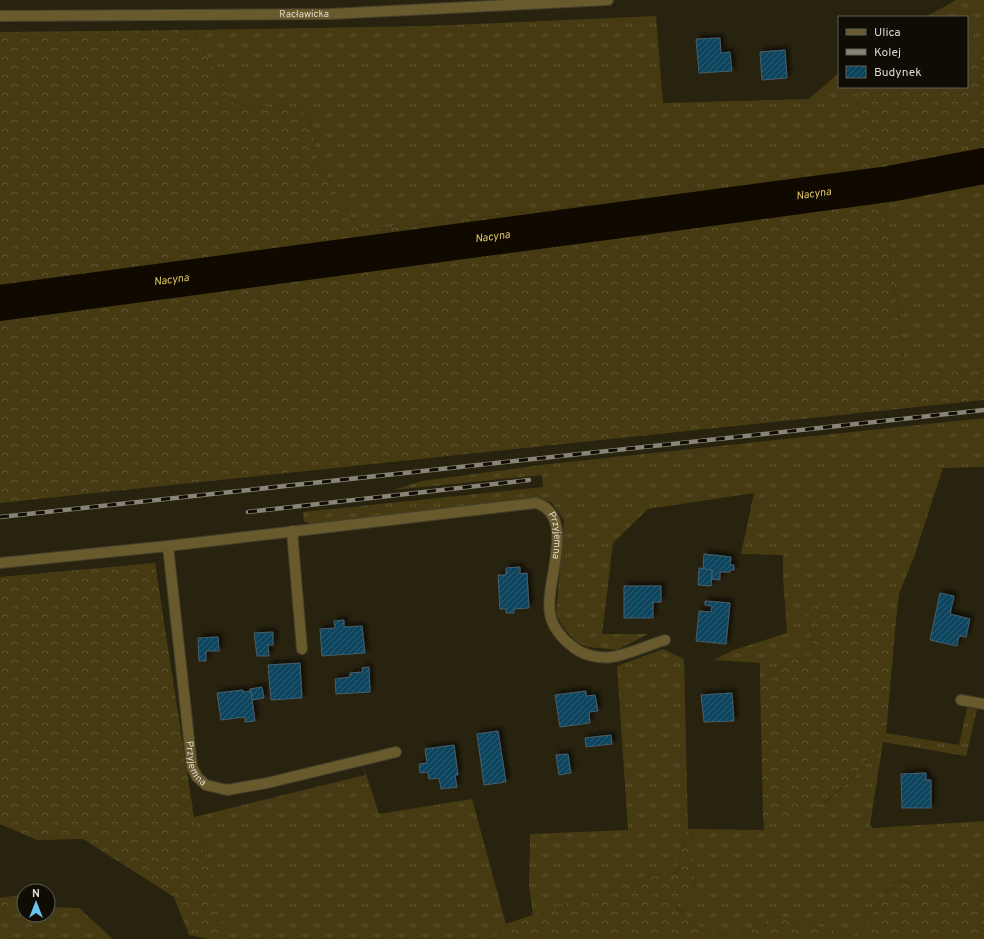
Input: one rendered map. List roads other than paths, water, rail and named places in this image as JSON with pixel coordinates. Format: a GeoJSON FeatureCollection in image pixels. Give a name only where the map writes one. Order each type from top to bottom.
{"type":"FeatureCollection","features":[{"type":"Feature","properties":{"kind":"street","name":"Racławicka"},"geometry":{"type":"LineString","coordinates":[[0,16],[330,14],[608,0]]}},
{"type":"Feature","properties":{"kind":"street","name":"Przyjemna"},"geometry":{"type":"LineString","coordinates":[[0,563],[168,546],[536,503],[550,510],[557,523],[557,542],[549,610],[555,627],[566,641],[577,650],[588,655],[612,657],[665,640]]}},
{"type":"Feature","properties":{"kind":"street"},"geometry":{"type":"LineString","coordinates":[[292,531],[302,649]]}},
{"type":"Feature","properties":{"kind":"street","name":"Przyjemna"},"geometry":{"type":"LineString","coordinates":[[168,546],[192,767],[197,777],[206,785],[227,790],[267,783],[396,752]]}},
{"type":"Feature","properties":{"kind":"street"},"geometry":{"type":"LineString","coordinates":[[961,700],[984,704]]}},
{"type":"Feature","properties":{"kind":"waterway","name":"Nacyna"},"geometry":{"type":"LineString","coordinates":[[0,303],[889,184],[984,166]]}},
{"type":"Feature","properties":{"kind":"railway"},"geometry":{"type":"LineString","coordinates":[[0,517],[984,410]]}},
{"type":"Feature","properties":{"kind":"railway"},"geometry":{"type":"LineString","coordinates":[[248,512],[529,480]]}}]}
